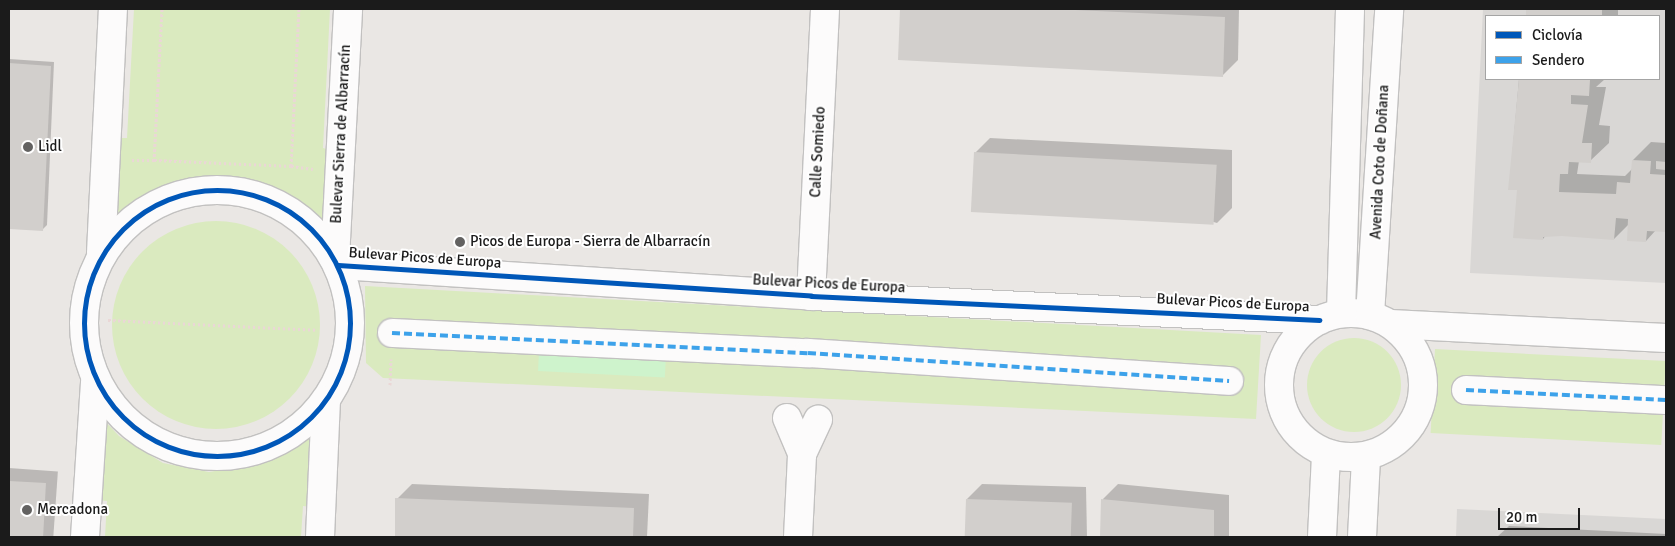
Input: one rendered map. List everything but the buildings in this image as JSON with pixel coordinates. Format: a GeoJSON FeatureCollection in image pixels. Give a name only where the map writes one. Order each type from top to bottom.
{"type":"FeatureCollection","features":[{"type":"Feature","properties":{"kind":"street"},"geometry":{"type":"LineString","coordinates":[[102,253],[113,9]]}},
{"type":"Feature","properties":{"kind":"street","name":"Bulevar Sierra de Albarracín"},"geometry":{"type":"LineString","coordinates":[[337,262],[348,9]]}},
{"type":"Feature","properties":{"kind":"street","name":"Calle Somiedo"},"geometry":{"type":"LineString","coordinates":[[811,296],[825,9]]}},
{"type":"Feature","properties":{"kind":"street"},"geometry":{"type":"LineString","coordinates":[[1330,316],[1350,9]]}},
{"type":"Feature","properties":{"kind":"street","name":"Avenida Coto de Doñana"},"geometry":{"type":"LineString","coordinates":[[1381,319],[1389,9]]}},
{"type":"Feature","properties":{"kind":"street"},"geometry":{"type":"LineString","coordinates":[[85,537],[95,381],[81,320],[85,294],[102,253],[127,222],[161,200],[200,190],[240,191],[278,204],[311,227],[337,262],[347,290],[351,317],[349,344],[342,370],[326,400],[299,429],[264,448],[225,456],[185,453],[148,438],[125,420],[95,381]]}},
{"type":"Feature","properties":{"kind":"street","name":"Bulevar Picos de Europa"},"geometry":{"type":"LineString","coordinates":[[337,262],[811,296],[1330,316]]}},
{"type":"Feature","properties":{"kind":"street"},"geometry":{"type":"LineString","coordinates":[[1381,319],[1420,358],[1420,411],[1391,447],[1366,457],[1326,455],[1305,443],[1283,412],[1278,380],[1290,345],[1330,316],[1381,319],[1666,338]]}},
{"type":"Feature","properties":{"kind":"street"},"geometry":{"type":"LineString","coordinates":[[392,333],[808,353],[1230,381]]}},
{"type":"Feature","properties":{"kind":"street"},"geometry":{"type":"LineString","coordinates":[[1466,390],[1666,400]]}},
{"type":"Feature","properties":{"kind":"street"},"geometry":{"type":"LineString","coordinates":[[320,537],[326,400]]}},
{"type":"Feature","properties":{"kind":"street"},"geometry":{"type":"LineString","coordinates":[[787,418],[802,454]]}},
{"type":"Feature","properties":{"kind":"street"},"geometry":{"type":"LineString","coordinates":[[798,537],[802,454],[818,419]]}},
{"type":"Feature","properties":{"kind":"street"},"geometry":{"type":"LineString","coordinates":[[1322,537],[1326,455]]}},
{"type":"Feature","properties":{"kind":"street"},"geometry":{"type":"LineString","coordinates":[[1362,537],[1366,457]]}},
{"type":"Feature","properties":{"kind":"path"},"geometry":{"type":"LineString","coordinates":[[162,9],[154,160],[292,166],[317,169]]}},
{"type":"Feature","properties":{"kind":"path"},"geometry":{"type":"LineString","coordinates":[[292,166],[299,9]]}},
{"type":"Feature","properties":{"kind":"path"},"geometry":{"type":"LineString","coordinates":[[108,320],[317,330]]}},
{"type":"Feature","properties":{"kind":"shaded area"},"geometry":{"type":"Polygon","coordinates":[[[1483,9],[1666,9],[1666,283],[1470,273],[1483,9]]]}},
{"type":"Feature","properties":{"kind":"shaded area"},"geometry":{"type":"Polygon","coordinates":[[[1457,509],[1666,519],[1666,537],[1456,537],[1457,509]]]}},
{"type":"Feature","properties":{"kind":"green space"},"geometry":{"type":"Polygon","coordinates":[[[134,9],[330,9],[323,148],[330,150],[327,228],[284,195],[260,184],[227,178],[170,184],[127,206],[112,220],[115,138],[127,138],[134,9]]]}},
{"type":"Feature","properties":{"kind":"green space"},"geometry":{"type":"Polygon","coordinates":[[[216,221],[236,223],[256,229],[282,245],[296,259],[312,285],[318,305],[320,325],[318,345],[312,365],[296,391],[282,405],[256,421],[236,427],[216,429],[196,427],[176,421],[150,405],[136,391],[120,365],[114,345],[112,325],[114,305],[120,285],[136,259],[150,245],[176,229],[196,223],[216,221]]]}},
{"type":"Feature","properties":{"kind":"green space"},"geometry":{"type":"Polygon","coordinates":[[[365,286],[1261,335],[1256,419],[383,378],[366,363],[365,286]]]}},
{"type":"Feature","properties":{"kind":"green space"},"geometry":{"type":"Polygon","coordinates":[[[1354,338],[1372,341],[1388,351],[1398,367],[1401,385],[1398,403],[1388,419],[1372,429],[1354,432],[1336,429],[1320,419],[1310,403],[1307,385],[1310,367],[1320,351],[1336,341],[1354,338]]]}},
{"type":"Feature","properties":{"kind":"green space"},"geometry":{"type":"Polygon","coordinates":[[[1435,349],[1666,361],[1661,445],[1431,433],[1435,349]]]}},
{"type":"Feature","properties":{"kind":"green space"},"geometry":{"type":"Polygon","coordinates":[[[539,352],[666,359],[665,378],[538,371],[539,352]]]}},
{"type":"Feature","properties":{"kind":"green space"},"geometry":{"type":"Polygon","coordinates":[[[101,417],[119,436],[163,463],[209,472],[263,463],[315,428],[312,507],[303,506],[301,537],[105,537],[107,501],[98,500],[101,417]]]}},
{"type":"Feature","properties":{"kind":"marked path"},"geometry":{"type":"LineString","coordinates":[[392,333],[808,353],[1229,381]]}},
{"type":"Feature","properties":{"kind":"marked path"},"geometry":{"type":"LineString","coordinates":[[1466,390],[1666,400]]}},
{"type":"Feature","properties":{"kind":"cycle path"},"geometry":{"type":"LineString","coordinates":[[204,190],[230,190],[256,195],[280,205],[302,220],[320,238],[335,260],[345,284],[350,310],[350,323],[350,336],[345,362],[335,386],[320,408],[302,426],[280,441],[256,451],[230,456],[204,456],[178,451],[154,441],[132,426],[114,408],[99,386],[89,362],[84,336],[84,310],[89,284],[99,260],[114,238],[132,220],[154,205],[178,195],[204,190]]}},
{"type":"Feature","properties":{"kind":"cycle path"},"geometry":{"type":"LineString","coordinates":[[338,265],[811,296],[1319,320]]}},
{"type":"Feature","properties":{"kind":"place","name":"Lidl"},"geometry":{"type":"Point","coordinates":[28,147]}},
{"type":"Feature","properties":{"kind":"place","name":"Picos de Europa - Sierra de Albarracín"},"geometry":{"type":"Point","coordinates":[460,242]}},
{"type":"Feature","properties":{"kind":"place","name":"Mercadona"},"geometry":{"type":"Point","coordinates":[27,510]}}]}
